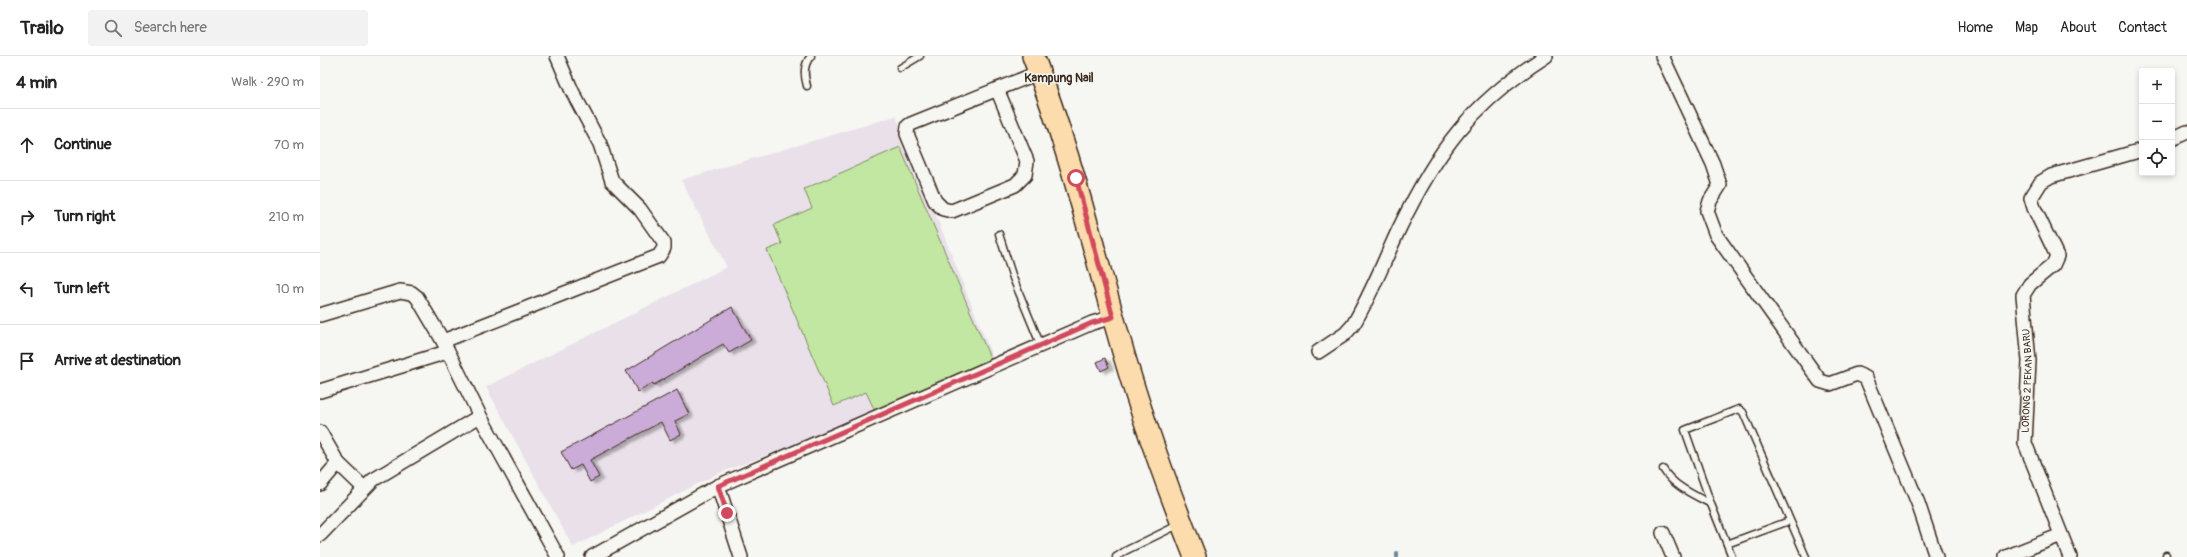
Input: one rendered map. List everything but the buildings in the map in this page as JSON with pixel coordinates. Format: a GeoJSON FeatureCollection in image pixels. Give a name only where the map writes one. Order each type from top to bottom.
{"type":"FeatureCollection","features":[{"type":"Feature","properties":{"kind":"main road"},"geometry":{"type":"LineString","coordinates":[[1036,64],[1076,178],[1113,317],[1145,425],[1195,557]]}},
{"type":"Feature","properties":{"kind":"street"},"geometry":{"type":"LineString","coordinates":[[320,391],[445,346],[659,256],[664,248],[664,243],[644,215],[612,181],[600,144],[572,91],[556,56]]}},
{"type":"Feature","properties":{"kind":"street"},"geometry":{"type":"LineString","coordinates":[[1318,352],[1354,326],[1427,175],[1449,141],[1484,102],[1546,56]]}},
{"type":"Feature","properties":{"kind":"street"},"geometry":{"type":"LineString","coordinates":[[1662,56],[1713,164],[1718,180],[1718,190],[1710,201],[1708,211],[1716,236],[1820,381],[1830,384],[1857,374],[1866,378],[1918,503],[1936,557]]}},
{"type":"Feature","properties":{"kind":"street"},"geometry":{"type":"LineString","coordinates":[[998,89],[1027,161],[1025,175],[1015,185],[952,211],[943,209],[935,201],[908,134],[908,126],[998,89],[1036,64]]}},
{"type":"Feature","properties":{"kind":"street"},"geometry":{"type":"LineString","coordinates":[[2175,137],[2187,132]]}},
{"type":"Feature","properties":{"kind":"street","name":"LORONG 2 PEKAN BARU"},"geometry":{"type":"LineString","coordinates":[[2070,557],[2025,443],[2029,361],[2022,295],[2030,284],[2053,265],[2057,256],[2034,208],[2031,198],[2041,182],[2051,176],[2139,151]]}},
{"type":"Feature","properties":{"kind":"street"},"geometry":{"type":"LineString","coordinates":[[320,315],[406,291],[417,297],[445,346],[479,413],[558,557]]}},
{"type":"Feature","properties":{"kind":"street"},"geometry":{"type":"LineString","coordinates":[[592,557],[718,486],[1092,323],[1113,317]]}},
{"type":"Feature","properties":{"kind":"street"},"geometry":{"type":"LineString","coordinates":[[320,535],[364,488],[388,470],[479,413]]}},
{"type":"Feature","properties":{"kind":"street"},"geometry":{"type":"LineString","coordinates":[[320,432],[338,463],[364,488]]}},
{"type":"Feature","properties":{"kind":"street"},"geometry":{"type":"LineString","coordinates":[[320,484],[338,463]]}},
{"type":"Feature","properties":{"kind":"street"},"geometry":{"type":"LineString","coordinates":[[718,486],[740,557]]}},
{"type":"Feature","properties":{"kind":"street"},"geometry":{"type":"LineString","coordinates":[[1663,533],[1673,557]]}},
{"type":"Feature","properties":{"kind":"street"},"geometry":{"type":"LineString","coordinates":[[2006,557],[2061,535]]}},
{"type":"Feature","properties":{"kind":"lane"},"geometry":{"type":"LineString","coordinates":[[807,86],[804,73],[807,60],[811,56]]}},
{"type":"Feature","properties":{"kind":"lane"},"geometry":{"type":"LineString","coordinates":[[900,68],[920,56]]}},
{"type":"Feature","properties":{"kind":"lane"},"geometry":{"type":"LineString","coordinates":[[999,234],[1013,278],[1041,346]]}},
{"type":"Feature","properties":{"kind":"lane"},"geometry":{"type":"LineString","coordinates":[[1732,557],[1711,504],[1685,430],[1740,409],[1806,557]]}},
{"type":"Feature","properties":{"kind":"lane"},"geometry":{"type":"LineString","coordinates":[[1663,469],[1667,475],[1679,485],[1711,504]]}},
{"type":"Feature","properties":{"kind":"lane"},"geometry":{"type":"LineString","coordinates":[[1727,544],[1789,521]]}},
{"type":"Feature","properties":{"kind":"lane"},"geometry":{"type":"LineString","coordinates":[[1116,557],[1125,551],[1182,523]]}},
{"type":"Feature","properties":{"kind":"shaded area"},"geometry":{"type":"Polygon","coordinates":[[[896,116],[994,361],[878,413],[719,473],[573,547],[486,387],[727,267],[681,180],[896,116]]]}},
{"type":"Feature","properties":{"kind":"green space"},"geometry":{"type":"Polygon","coordinates":[[[900,147],[991,360],[875,411],[866,392],[834,406],[767,250],[782,244],[774,225],[812,208],[804,189],[900,147]]]}},
{"type":"Feature","properties":{"kind":"district","name":"Kampung Nail"},"geometry":{"type":"Point","coordinates":[1059,78]}},
{"type":"Feature","properties":{"kind":"route"},"geometry":{"type":"LineString","coordinates":[[727,513],[718,486],[1092,323],[1113,317],[1076,178]]}}]}
